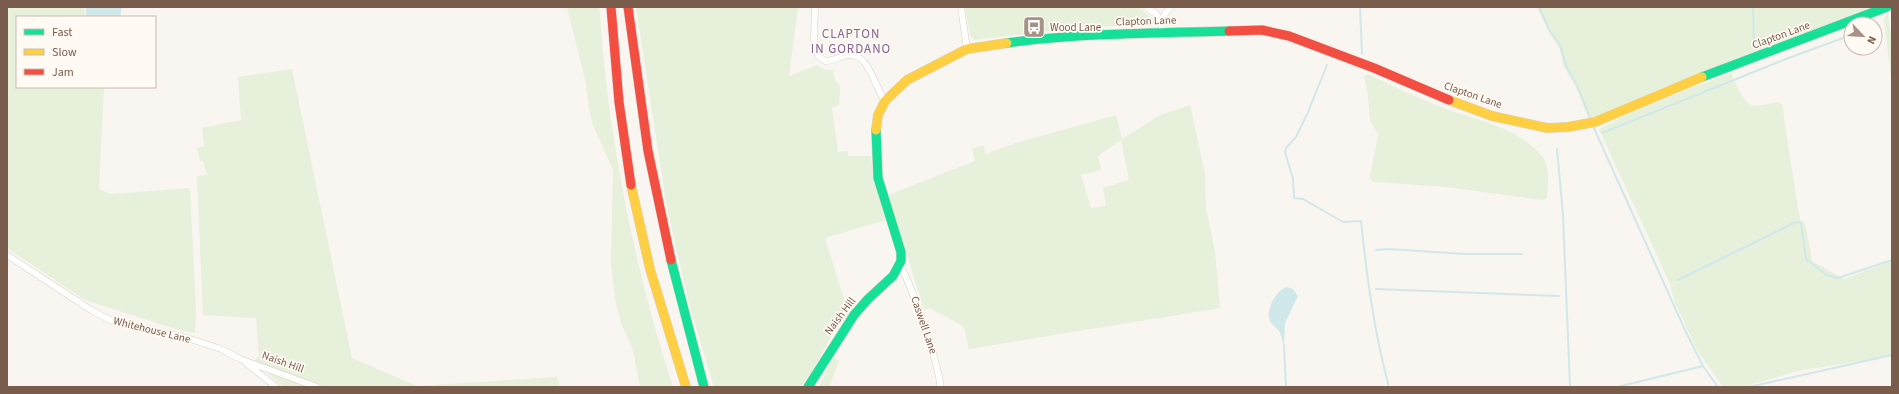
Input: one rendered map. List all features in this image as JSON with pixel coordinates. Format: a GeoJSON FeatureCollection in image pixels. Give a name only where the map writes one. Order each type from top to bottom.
{"type":"FeatureCollection","features":[{"type":"Feature","properties":{"kind":"main road"},"geometry":{"type":"LineString","coordinates":[[611,7],[620,111],[633,196],[653,278],[686,387]]}},
{"type":"Feature","properties":{"kind":"main road"},"geometry":{"type":"LineString","coordinates":[[628,7],[643,122],[658,206],[684,320],[704,387]]}},
{"type":"Feature","properties":{"kind":"main road","name":"Clapton Lane"},"geometry":{"type":"LineString","coordinates":[[899,266],[901,252],[881,194],[877,168],[876,124],[885,101],[895,90],[919,72],[967,49],[1047,38],[1162,28],[1262,30],[1289,36],[1374,68],[1492,116],[1547,128],[1579,126],[1595,122],[1676,87],[1832,30],[1885,8]]}},
{"type":"Feature","properties":{"kind":"main road","name":"Naish Hill"},"geometry":{"type":"LineString","coordinates":[[808,387],[821,369],[834,342],[863,303],[893,278],[899,266]]}},
{"type":"Feature","properties":{"kind":"street"},"geometry":{"type":"LineString","coordinates":[[815,7],[814,40],[818,56],[825,61],[850,55],[861,58],[866,64],[877,90],[885,101]]}},
{"type":"Feature","properties":{"kind":"street"},"geometry":{"type":"LineString","coordinates":[[961,7],[967,49]]}},
{"type":"Feature","properties":{"kind":"street"},"geometry":{"type":"LineString","coordinates":[[1146,7],[1156,15],[1162,28]]}},
{"type":"Feature","properties":{"kind":"street"},"geometry":{"type":"LineString","coordinates":[[1162,28],[1165,13],[1170,7]]}},
{"type":"Feature","properties":{"kind":"street","name":"Whitehouse Lane"},"geometry":{"type":"LineString","coordinates":[[7,255],[91,310],[114,322],[187,338],[221,349],[240,359]]}},
{"type":"Feature","properties":{"kind":"street","name":"Caswell Lane"},"geometry":{"type":"LineString","coordinates":[[899,266],[903,268],[911,288],[937,364],[940,387]]}},
{"type":"Feature","properties":{"kind":"street"},"geometry":{"type":"LineString","coordinates":[[240,359],[276,387]]}},
{"type":"Feature","properties":{"kind":"street","name":"Naish Hill"},"geometry":{"type":"LineString","coordinates":[[240,359],[317,387]]}},
{"type":"Feature","properties":{"kind":"green space"},"geometry":{"type":"Polygon","coordinates":[[[7,7],[84,7],[85,16],[16,16],[16,88],[104,88],[99,189],[111,194],[190,188],[196,310],[195,333],[179,330],[85,300],[7,248],[7,7]]]}},
{"type":"Feature","properties":{"kind":"green space"},"geometry":{"type":"Polygon","coordinates":[[[567,7],[599,7],[608,98],[626,208],[642,280],[673,387],[640,387],[633,350],[621,323],[615,299],[611,264],[613,170],[593,125],[589,109],[586,83],[567,7]]]}},
{"type":"Feature","properties":{"kind":"green space"},"geometry":{"type":"Polygon","coordinates":[[[636,7],[798,7],[789,76],[817,65],[824,70],[833,70],[835,80],[840,86],[839,105],[832,108],[838,152],[848,151],[848,156],[871,156],[873,179],[886,220],[825,238],[849,315],[842,317],[813,370],[800,387],[714,387],[689,304],[667,208],[636,7]]]}},
{"type":"Feature","properties":{"kind":"green space"},"geometry":{"type":"Polygon","coordinates":[[[965,7],[1138,7],[1155,21],[1151,25],[1082,27],[974,40],[970,35],[965,7]]]}},
{"type":"Feature","properties":{"kind":"green space"},"geometry":{"type":"Polygon","coordinates":[[[1537,7],[1871,7],[1851,16],[1843,16],[1843,20],[1833,24],[1665,87],[1589,120],[1576,87],[1563,65],[1560,49],[1549,33],[1537,7]]]}},
{"type":"Feature","properties":{"kind":"green space"},"geometry":{"type":"Polygon","coordinates":[[[1888,13],[1892,44],[1892,85],[1884,19],[1888,13]]]}},
{"type":"Feature","properties":{"kind":"green space"},"geometry":{"type":"Polygon","coordinates":[[[292,69],[352,358],[417,386],[557,377],[560,387],[284,387],[254,362],[259,356],[256,318],[203,315],[197,176],[207,175],[203,161],[200,161],[197,148],[204,146],[202,128],[241,120],[238,77],[292,69]]]}},
{"type":"Feature","properties":{"kind":"green space"},"geometry":{"type":"Polygon","coordinates":[[[1731,73],[1739,91],[1745,100],[1752,105],[1758,106],[1778,102],[1783,105],[1800,220],[1804,222],[1806,227],[1812,261],[1844,279],[1892,261],[1892,356],[1797,371],[1743,387],[1723,387],[1697,350],[1674,300],[1670,284],[1599,129],[1642,107],[1731,73]]]}},
{"type":"Feature","properties":{"kind":"green space"},"geometry":{"type":"Polygon","coordinates":[[[1364,75],[1370,75],[1443,108],[1509,131],[1521,138],[1532,146],[1545,160],[1548,176],[1547,198],[1542,200],[1446,187],[1374,182],[1370,178],[1378,134],[1370,121],[1368,96],[1364,75]]]}},
{"type":"Feature","properties":{"kind":"green space"},"geometry":{"type":"Polygon","coordinates":[[[1190,105],[1205,174],[1206,209],[1215,251],[1220,308],[969,349],[964,328],[961,325],[930,308],[924,310],[902,239],[886,196],[975,161],[972,149],[983,145],[986,154],[1016,143],[1116,115],[1122,139],[1160,115],[1190,105]],[[1121,140],[1098,156],[1101,170],[1081,175],[1091,208],[1106,206],[1103,188],[1129,180],[1121,140]]]}},
{"type":"Feature","properties":{"kind":"green space"},"geometry":{"type":"Polygon","coordinates":[[[833,357],[839,361],[829,387],[819,387],[833,357]]]}},
{"type":"Feature","properties":{"kind":"water"},"geometry":{"type":"Polygon","coordinates":[[[86,7],[122,7],[120,16],[86,16],[86,7]]]}},
{"type":"Feature","properties":{"kind":"water"},"geometry":{"type":"Polygon","coordinates":[[[1287,287],[1293,289],[1298,296],[1285,323],[1284,345],[1279,331],[1270,321],[1269,311],[1275,296],[1287,287]]]}},
{"type":"Feature","properties":{"kind":"waterway"},"geometry":{"type":"LineString","coordinates":[[1360,7],[1362,54]]}},
{"type":"Feature","properties":{"kind":"waterway"},"geometry":{"type":"LineString","coordinates":[[1539,7],[1550,31],[1560,45],[1567,68],[1577,85],[1591,120]]}},
{"type":"Feature","properties":{"kind":"waterway"},"geometry":{"type":"LineString","coordinates":[[1753,7],[1754,46]]}},
{"type":"Feature","properties":{"kind":"waterway"},"geometry":{"type":"LineString","coordinates":[[1602,133],[1786,59],[1843,38]]}},
{"type":"Feature","properties":{"kind":"waterway"},"geometry":{"type":"LineString","coordinates":[[1327,65],[1296,137],[1286,148],[1285,152],[1293,179],[1294,198],[1303,199],[1343,222],[1361,221],[1379,346],[1389,387]]}},
{"type":"Feature","properties":{"kind":"waterway"},"geometry":{"type":"LineString","coordinates":[[1593,126],[1685,330],[1703,366],[1718,387]]}},
{"type":"Feature","properties":{"kind":"waterway"},"geometry":{"type":"LineString","coordinates":[[1557,149],[1563,215],[1570,387]]}},
{"type":"Feature","properties":{"kind":"waterway"},"geometry":{"type":"LineString","coordinates":[[1678,280],[1796,222],[1801,223],[1806,259],[1827,275],[1838,278],[1892,260]]}},
{"type":"Feature","properties":{"kind":"waterway"},"geometry":{"type":"LineString","coordinates":[[1376,250],[1389,249],[1465,254],[1522,254]]}},
{"type":"Feature","properties":{"kind":"waterway"},"geometry":{"type":"LineString","coordinates":[[1376,289],[1559,296]]}},
{"type":"Feature","properties":{"kind":"waterway"},"geometry":{"type":"LineString","coordinates":[[1284,345],[1286,387]]}},
{"type":"Feature","properties":{"kind":"waterway"},"geometry":{"type":"LineString","coordinates":[[1749,387],[1892,355]]}},
{"type":"Feature","properties":{"kind":"waterway"},"geometry":{"type":"LineString","coordinates":[[1617,387],[1703,366]]}},
{"type":"Feature","properties":{"kind":"traffic: fast"},"geometry":{"type":"LineString","coordinates":[[1702,77],[1887,7]]}},
{"type":"Feature","properties":{"kind":"traffic: fast"},"geometry":{"type":"LineString","coordinates":[[1007,43],[1090,35],[1229,31]]}},
{"type":"Feature","properties":{"kind":"traffic: fast"},"geometry":{"type":"LineString","coordinates":[[808,387],[854,315],[868,299],[893,276],[901,261],[901,252],[878,178],[876,130]]}},
{"type":"Feature","properties":{"kind":"traffic: fast"},"geometry":{"type":"LineString","coordinates":[[671,260],[704,387]]}},
{"type":"Feature","properties":{"kind":"traffic: slow"},"geometry":{"type":"LineString","coordinates":[[876,130],[878,115],[885,101],[907,80],[967,49],[1007,43]]}},
{"type":"Feature","properties":{"kind":"traffic: slow"},"geometry":{"type":"LineString","coordinates":[[1449,100],[1492,116],[1547,128],[1568,127],[1595,122],[1702,77]]}},
{"type":"Feature","properties":{"kind":"traffic: slow"},"geometry":{"type":"LineString","coordinates":[[631,185],[650,269],[686,387]]}},
{"type":"Feature","properties":{"kind":"traffic: jam"},"geometry":{"type":"LineString","coordinates":[[611,7],[619,102],[631,185]]}},
{"type":"Feature","properties":{"kind":"traffic: jam"},"geometry":{"type":"LineString","coordinates":[[628,7],[648,151],[671,260]]}},
{"type":"Feature","properties":{"kind":"traffic: jam"},"geometry":{"type":"LineString","coordinates":[[1229,31],[1262,30],[1289,36],[1374,68],[1449,100]]}},
{"type":"Feature","properties":{"kind":"place","name":"Wood Lane"},"geometry":{"type":"Point","coordinates":[1034,27]}},
{"type":"Feature","properties":{"kind":"district","name":"CLAPTON IN GORDANO"},"geometry":{"type":"Point","coordinates":[851,42]}}]}
